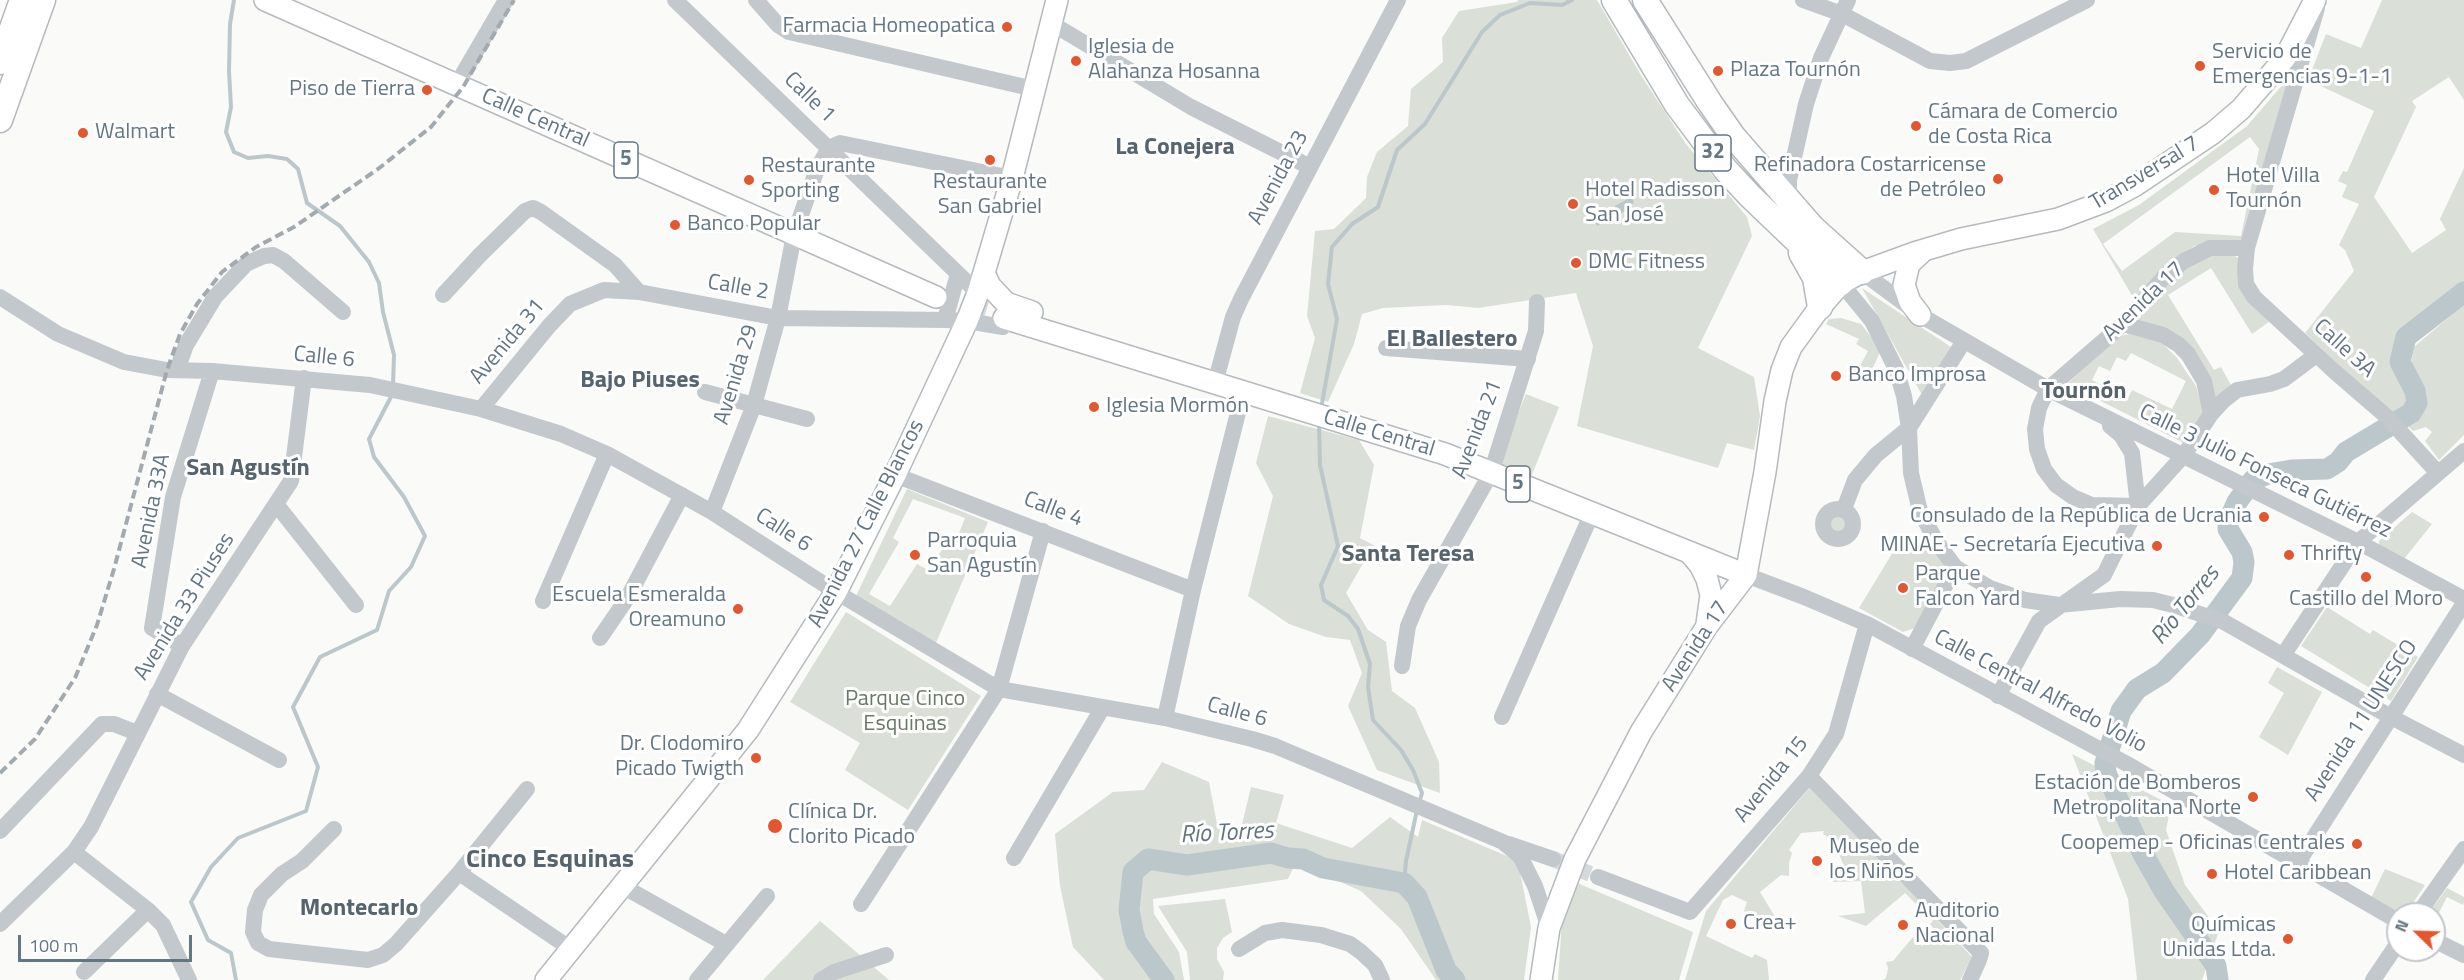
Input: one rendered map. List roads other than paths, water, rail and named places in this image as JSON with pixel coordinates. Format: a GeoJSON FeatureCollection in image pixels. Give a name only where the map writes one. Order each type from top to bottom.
{"type":"FeatureCollection","features":[{"type":"Feature","properties":{"kind":"highway"},"geometry":{"type":"LineString","coordinates":[[0,62],[22,0]]}},
{"type":"Feature","properties":{"kind":"highway"},"geometry":{"type":"LineString","coordinates":[[0,120],[43,0]]}},
{"type":"Feature","properties":{"kind":"highway","name":"32"},"geometry":{"type":"LineString","coordinates":[[1614,0],[1677,105],[1699,136],[1750,196],[1841,283]]}},
{"type":"Feature","properties":{"kind":"highway","name":"32"},"geometry":{"type":"LineString","coordinates":[[1645,0],[1710,103],[1767,177],[1813,228],[1862,272]]}},
{"type":"Feature","properties":{"kind":"highway"},"geometry":{"type":"LineString","coordinates":[[1798,243],[1804,262],[1815,278],[1820,307]]}},
{"type":"Feature","properties":{"kind":"main road","name":"Calle Central"},"geometry":{"type":"LineString","coordinates":[[265,0],[936,297]]}},
{"type":"Feature","properties":{"kind":"main road","name":"Avenida 27 Calle Blancos"},"geometry":{"type":"LineString","coordinates":[[546,980],[624,887],[748,730],[836,592],[895,475],[982,284],[1012,178],[1057,0]]}},
{"type":"Feature","properties":{"kind":"main road","name":"Transversal 7"},"geometry":{"type":"LineString","coordinates":[[1820,307],[1841,283],[1862,272],[1960,239],[2058,219],[2106,201],[2134,186],[2213,133],[2241,109],[2285,58],[2317,0]]}},
{"type":"Feature","properties":{"kind":"main road"},"geometry":{"type":"LineString","coordinates":[[1920,315],[1907,295],[1905,274],[1916,256],[1925,250]]}},
{"type":"Feature","properties":{"kind":"main road"},"geometry":{"type":"LineString","coordinates":[[982,284],[990,286],[1006,303],[1082,330],[1188,374]]}},
{"type":"Feature","properties":{"kind":"main road","name":"Avenida 17"},"geometry":{"type":"LineString","coordinates":[[1542,980],[1550,928],[1575,859],[1641,732],[1707,627],[1746,575],[1766,472],[1775,401],[1782,370],[1791,347],[1820,307]]}},
{"type":"Feature","properties":{"kind":"main road","name":"Calle Central"},"geometry":{"type":"LineString","coordinates":[[1004,322],[1188,374],[1445,454],[1746,575]]}},
{"type":"Feature","properties":{"kind":"main road"},"geometry":{"type":"LineString","coordinates":[[1689,552],[1700,565],[1707,579],[1710,595],[1707,627]]}},
{"type":"Feature","properties":{"kind":"street"},"geometry":{"type":"LineString","coordinates":[[0,91],[32,0]]}},
{"type":"Feature","properties":{"kind":"street"},"geometry":{"type":"LineString","coordinates":[[457,84],[506,0]]}},
{"type":"Feature","properties":{"kind":"street","name":"Calle 1"},"geometry":{"type":"LineString","coordinates":[[675,0],[829,148],[840,143],[1012,178]]}},
{"type":"Feature","properties":{"kind":"street"},"geometry":{"type":"LineString","coordinates":[[756,0],[778,25],[789,32],[1034,89]]}},
{"type":"Feature","properties":{"kind":"street","name":"Avenida 23"},"geometry":{"type":"LineString","coordinates":[[1215,383],[1233,317],[1398,0]]}},
{"type":"Feature","properties":{"kind":"street"},"geometry":{"type":"LineString","coordinates":[[1803,0],[1845,7],[1930,61],[1966,61],[2087,0]]}},
{"type":"Feature","properties":{"kind":"street"},"geometry":{"type":"LineString","coordinates":[[2247,248],[2315,17],[2317,0]]}},
{"type":"Feature","properties":{"kind":"street"},"geometry":{"type":"LineString","coordinates":[[1789,202],[1791,170],[1806,104],[1821,58],[1845,7]]}},
{"type":"Feature","properties":{"kind":"street"},"geometry":{"type":"LineString","coordinates":[[1051,23],[1191,107],[1310,167]]}},
{"type":"Feature","properties":{"kind":"street"},"geometry":{"type":"LineString","coordinates":[[829,148],[958,274],[982,284]]}},
{"type":"Feature","properties":{"kind":"street","name":"Avenida 29"},"geometry":{"type":"LineString","coordinates":[[712,512],[754,405],[778,318],[794,235],[817,168],[829,148]]}},
{"type":"Feature","properties":{"kind":"street"},"geometry":{"type":"LineString","coordinates":[[1767,177],[1781,178],[1791,170]]}},
{"type":"Feature","properties":{"kind":"street"},"geometry":{"type":"LineString","coordinates":[[443,295],[525,212],[533,208],[615,265],[639,292]]}},
{"type":"Feature","properties":{"kind":"street","name":"Avenida 17"},"geometry":{"type":"LineString","coordinates":[[2048,389],[2123,324],[2165,276],[2184,261],[2210,248],[2220,246],[2247,248]]}},
{"type":"Feature","properties":{"kind":"street","name":"Calle 3A"},"geometry":{"type":"LineString","coordinates":[[2247,248],[2246,284],[2254,297],[2386,416],[2438,473]]}},
{"type":"Feature","properties":{"kind":"street"},"geometry":{"type":"LineString","coordinates":[[177,370],[186,345],[215,297],[246,264],[264,256],[273,255],[285,261],[344,312]]}},
{"type":"Feature","properties":{"kind":"street","name":"Calle 3 Julio Fonseca Gutiérrez"},"geometry":{"type":"LineString","coordinates":[[1862,272],[1920,315],[2048,389],[2358,542],[2464,601]]}},
{"type":"Feature","properties":{"kind":"street"},"geometry":{"type":"LineString","coordinates":[[945,320],[958,274]]}},
{"type":"Feature","properties":{"kind":"street"},"geometry":{"type":"LineString","coordinates":[[1841,283],[1872,321],[1888,351],[1904,396],[1909,428],[1911,472],[1920,512],[1936,542],[1955,567],[1975,580],[2008,596],[2060,605],[2120,599],[2153,600],[2224,622],[2284,654],[2391,717],[2464,755]]}},
{"type":"Feature","properties":{"kind":"street","name":"Avenida 31"},"geometry":{"type":"LineString","coordinates":[[481,409],[570,304],[604,290],[639,292]]}},
{"type":"Feature","properties":{"kind":"street","name":"Calle 2"},"geometry":{"type":"LineString","coordinates":[[639,292],[778,318],[1004,322]]}},
{"type":"Feature","properties":{"kind":"street","name":"Calle 6"},"geometry":{"type":"LineString","coordinates":[[0,297],[58,334],[112,358],[154,368],[370,385],[481,409],[561,434],[607,454],[712,512],[836,592],[999,689],[1165,718],[1275,746],[1503,842],[1520,856],[1535,886],[1550,928]]}},
{"type":"Feature","properties":{"kind":"street","name":"Avenida 21"},"geometry":{"type":"LineString","coordinates":[[1402,666],[1408,626],[1419,600],[1491,473],[1536,331],[1537,302]]}},
{"type":"Feature","properties":{"kind":"street"},"geometry":{"type":"LineString","coordinates":[[2123,324],[2163,335],[2188,354],[2204,381],[2211,414]]}},
{"type":"Feature","properties":{"kind":"street"},"geometry":{"type":"LineString","coordinates":[[1844,509],[1848,493],[1866,464],[1909,428],[1964,341]]}},
{"type":"Feature","properties":{"kind":"street"},"geometry":{"type":"LineString","coordinates":[[1386,348],[1528,359]]}},
{"type":"Feature","properties":{"kind":"street"},"geometry":{"type":"LineString","coordinates":[[1998,696],[2039,621],[2104,575],[2138,506],[2184,455],[2211,414],[2237,390],[2284,379],[2316,355]]}},
{"type":"Feature","properties":{"kind":"street","name":"Avenida 33A"},"geometry":{"type":"LineString","coordinates":[[182,646],[152,628],[173,497],[212,371]]}},
{"type":"Feature","properties":{"kind":"street"},"geometry":{"type":"LineString","coordinates":[[2017,371],[2043,376],[2068,371]]}},
{"type":"Feature","properties":{"kind":"street","name":"Avenida 33 Piuses"},"geometry":{"type":"LineString","coordinates":[[0,924],[74,852],[91,827],[136,733],[182,646],[291,481],[304,378]]}},
{"type":"Feature","properties":{"kind":"street"},"geometry":{"type":"LineString","coordinates":[[2048,389],[2039,408],[2035,429],[2037,449],[2044,469],[2056,485],[2073,498],[2092,505],[2138,506]]}},
{"type":"Feature","properties":{"kind":"street"},"geometry":{"type":"LineString","coordinates":[[705,392],[807,418]]}},
{"type":"Feature","properties":{"kind":"street"},"geometry":{"type":"LineString","coordinates":[[1165,718],[1193,590],[1243,393]]}},
{"type":"Feature","properties":{"kind":"street"},"geometry":{"type":"LineString","coordinates":[[2089,411],[2121,435],[2132,453],[2138,506]]}},
{"type":"Feature","properties":{"kind":"street"},"geometry":{"type":"LineString","coordinates":[[2284,654],[2358,542],[2464,451]]}},
{"type":"Feature","properties":{"kind":"street"},"geometry":{"type":"LineString","coordinates":[[543,601],[607,454]]}},
{"type":"Feature","properties":{"kind":"street","name":"Calle 4"},"geometry":{"type":"LineString","coordinates":[[895,475],[1193,590]]}},
{"type":"Feature","properties":{"kind":"street"},"geometry":{"type":"LineString","coordinates":[[600,638],[628,597],[682,495]]}},
{"type":"Feature","properties":{"kind":"street"},"geometry":{"type":"LineString","coordinates":[[276,504],[356,605]]}},
{"type":"Feature","properties":{"kind":"street"},"geometry":{"type":"LineString","coordinates":[[1502,717],[1592,513]]}},
{"type":"Feature","properties":{"kind":"street"},"geometry":{"type":"LineString","coordinates":[[861,904],[999,689],[1043,531]]}},
{"type":"Feature","properties":{"kind":"street"},"geometry":{"type":"LineString","coordinates":[[1912,649],[1955,567]]}},
{"type":"Feature","properties":{"kind":"street","name":"Calle Central Alfredo Volio"},"geometry":{"type":"LineString","coordinates":[[1746,575],[1867,624],[2127,764],[2386,914]]}},
{"type":"Feature","properties":{"kind":"street","name":"Avenida 11 UNESCO"},"geometry":{"type":"LineString","coordinates":[[2297,864],[2464,601]]}},
{"type":"Feature","properties":{"kind":"street","name":"Avenida 15"},"geometry":{"type":"LineString","coordinates":[[1598,877],[1690,912],[1809,776],[1836,734],[1867,624]]}},
{"type":"Feature","properties":{"kind":"street"},"geometry":{"type":"LineString","coordinates":[[157,694],[279,760]]}},
{"type":"Feature","properties":{"kind":"street"},"geometry":{"type":"LineString","coordinates":[[1014,858],[1103,707]]}},
{"type":"Feature","properties":{"kind":"street"},"geometry":{"type":"LineString","coordinates":[[0,831],[102,724],[114,724],[136,733]]}},
{"type":"Feature","properties":{"kind":"street"},"geometry":{"type":"LineString","coordinates":[[1809,776],[1981,953],[1970,980]]}},
{"type":"Feature","properties":{"kind":"street"},"geometry":{"type":"LineString","coordinates":[[334,829],[302,861],[276,879],[261,895],[255,910],[253,932],[258,943],[269,949],[369,960],[383,955],[396,944],[459,873],[527,789]]}},
{"type":"Feature","properties":{"kind":"street"},"geometry":{"type":"LineString","coordinates":[[1503,842],[1553,859]]}},
{"type":"Feature","properties":{"kind":"street"},"geometry":{"type":"LineString","coordinates":[[2426,902],[2464,849]]}},
{"type":"Feature","properties":{"kind":"street"},"geometry":{"type":"LineString","coordinates":[[74,852],[148,910],[163,926],[189,980]]}},
{"type":"Feature","properties":{"kind":"street"},"geometry":{"type":"LineString","coordinates":[[459,873],[571,949]]}},
{"type":"Feature","properties":{"kind":"street"},"geometry":{"type":"LineString","coordinates":[[624,887],[726,944]]}},
{"type":"Feature","properties":{"kind":"street"},"geometry":{"type":"LineString","coordinates":[[697,980],[767,896]]}},
{"type":"Feature","properties":{"kind":"street"},"geometry":{"type":"LineString","coordinates":[[84,972],[148,910]]}},
{"type":"Feature","properties":{"kind":"street"},"geometry":{"type":"LineString","coordinates":[[1239,949],[1264,933],[1282,930],[1321,935],[1350,944],[1362,952],[1375,965],[1382,980]]}},
{"type":"Feature","properties":{"kind":"street"},"geometry":{"type":"LineString","coordinates":[[2446,945],[2464,955]]}},
{"type":"Feature","properties":{"kind":"street"},"geometry":{"type":"LineString","coordinates":[[821,980],[834,972],[886,955]]}},
{"type":"Feature","properties":{"kind":"street"},"geometry":{"type":"LineString","coordinates":[[2373,980],[2386,961]]}},
{"type":"Feature","properties":{"kind":"waterway"},"geometry":{"type":"LineString","coordinates":[[234,0],[230,24],[231,107],[226,132],[234,152],[248,158],[268,156],[287,159],[298,169],[307,203],[340,226],[369,262],[379,283],[383,312],[394,355],[393,385]]}},
{"type":"Feature","properties":{"kind":"waterway"},"geometry":{"type":"LineString","coordinates":[[1321,409],[1337,319],[1328,284],[1332,247],[1352,224],[1378,207],[1397,150],[1425,124],[1482,32],[1500,15],[1530,3],[1562,5],[1572,0]]}},
{"type":"Feature","properties":{"kind":"waterway","name":"Río Torres"},"geometry":{"type":"LineString","coordinates":[[2218,980],[2216,966],[2164,891],[2142,852],[2106,773],[2105,763],[2121,711],[2137,689],[2163,673],[2200,635],[2242,578],[2244,562],[2242,552],[2228,529],[2228,522],[2237,502],[2253,480],[2268,474],[2292,470],[2327,469],[2338,462],[2346,452],[2411,413],[2417,403],[2415,391],[2400,362],[2406,337],[2464,292]]}},
{"type":"Feature","properties":{"kind":"waterway"},"geometry":{"type":"LineString","coordinates":[[236,980],[231,953],[208,940],[191,902],[211,867],[238,838],[306,811],[318,767],[293,707],[320,657],[377,630],[389,591],[411,567],[425,536],[404,497],[374,457],[369,439],[392,395]]}},
{"type":"Feature","properties":{"kind":"waterway"},"geometry":{"type":"LineString","coordinates":[[1319,422],[1320,465],[1338,546],[1321,585],[1324,600],[1348,616],[1358,629],[1370,664],[1368,687],[1373,720],[1401,750],[1413,770],[1422,793],[1419,803]]}},
{"type":"Feature","properties":{"kind":"waterway"},"geometry":{"type":"LineString","coordinates":[[1404,883],[1406,861],[1417,810]]}},
{"type":"Feature","properties":{"kind":"waterway","name":"Río Torres"},"geometry":{"type":"LineString","coordinates":[[1164,980],[1136,942],[1129,910],[1133,872],[1148,859],[1187,865],[1271,853],[1303,859],[1323,868],[1404,883],[1417,897],[1446,970],[1455,980]]}},
{"type":"Feature","properties":{"kind":"tunnel"},"geometry":{"type":"LineString","coordinates":[[936,297],[1004,318]]}},
{"type":"Feature","properties":{"kind":"tunnel"},"geometry":{"type":"LineString","coordinates":[[1553,859],[1598,877]]}},
{"type":"Feature","properties":{"kind":"railway"},"geometry":{"type":"LineString","coordinates":[[0,773],[35,739],[75,678],[97,625],[114,569],[167,370],[180,334],[197,304],[222,272],[256,247],[294,227],[378,169],[431,127],[463,87],[514,0]]}},
{"type":"Feature","properties":{"kind":"place","name":"Farmacia Homeopatica"},"geometry":{"type":"Point","coordinates":[1007,27]}},
{"type":"Feature","properties":{"kind":"place","name":"Iglesia de Alahanza Hosanna"},"geometry":{"type":"Point","coordinates":[1076,61]}},
{"type":"Feature","properties":{"kind":"place","name":"Servicio de Emergencias 9-1-1"},"geometry":{"type":"Point","coordinates":[2200,66]}},
{"type":"Feature","properties":{"kind":"place","name":"Plaza Tournón"},"geometry":{"type":"Point","coordinates":[1718,71]}},
{"type":"Feature","properties":{"kind":"place","name":"Piso de Tierra"},"geometry":{"type":"Point","coordinates":[427,90]}},
{"type":"Feature","properties":{"kind":"place","name":"Cámara de Comercio de Costa Rica"},"geometry":{"type":"Point","coordinates":[1916,126]}},
{"type":"Feature","properties":{"kind":"place","name":"Walmart"},"geometry":{"type":"Point","coordinates":[83,133]}},
{"type":"Feature","properties":{"kind":"place","name":"Restaurante San Gabriel"},"geometry":{"type":"Point","coordinates":[990,160]}},
{"type":"Feature","properties":{"kind":"place","name":"Refinadora Costarricense de Petróleo"},"geometry":{"type":"Point","coordinates":[1998,179]}},
{"type":"Feature","properties":{"kind":"place","name":"Restaurante Sporting"},"geometry":{"type":"Point","coordinates":[749,180]}},
{"type":"Feature","properties":{"kind":"place","name":"Hotel Villa Tournón"},"geometry":{"type":"Point","coordinates":[2214,190]}},
{"type":"Feature","properties":{"kind":"place","name":"Hotel Radisson San José"},"geometry":{"type":"Point","coordinates":[1573,204]}},
{"type":"Feature","properties":{"kind":"place","name":"Banco Popular"},"geometry":{"type":"Point","coordinates":[675,225]}},
{"type":"Feature","properties":{"kind":"place","name":"DMC Fitness"},"geometry":{"type":"Point","coordinates":[1576,263]}},
{"type":"Feature","properties":{"kind":"place","name":"Banco Improsa"},"geometry":{"type":"Point","coordinates":[1836,376]}},
{"type":"Feature","properties":{"kind":"place","name":"Iglesia Mormón"},"geometry":{"type":"Point","coordinates":[1094,407]}},
{"type":"Feature","properties":{"kind":"place","name":"Consulado de la República de Ucrania"},"geometry":{"type":"Point","coordinates":[2264,517]}},
{"type":"Feature","properties":{"kind":"place","name":"MINAE - Secretaría Ejecutiva"},"geometry":{"type":"Point","coordinates":[2157,546]}},
{"type":"Feature","properties":{"kind":"place","name":"Parroquia San Agustín"},"geometry":{"type":"Point","coordinates":[915,555]}},
{"type":"Feature","properties":{"kind":"place","name":"Thrifty"},"geometry":{"type":"Point","coordinates":[2289,555]}},
{"type":"Feature","properties":{"kind":"place","name":"Castillo del Moro"},"geometry":{"type":"Point","coordinates":[2366,577]}},
{"type":"Feature","properties":{"kind":"place","name":"Parque Falcon Yard"},"geometry":{"type":"Point","coordinates":[1903,588]}},
{"type":"Feature","properties":{"kind":"place","name":"Escuela Esmeralda Oreamuno"},"geometry":{"type":"Point","coordinates":[738,609]}},
{"type":"Feature","properties":{"kind":"place","name":"Dr. Clodomiro Picado Twigth"},"geometry":{"type":"Point","coordinates":[756,758]}},
{"type":"Feature","properties":{"kind":"place","name":"Estación de Bomberos Metropolitana Norte"},"geometry":{"type":"Point","coordinates":[2253,797]}},
{"type":"Feature","properties":{"kind":"place","name":"Clínica Dr. Clorito Picado"},"geometry":{"type":"Point","coordinates":[775,826]}},
{"type":"Feature","properties":{"kind":"place","name":"Coopemep - Oficinas Centrales"},"geometry":{"type":"Point","coordinates":[2357,844]}},
{"type":"Feature","properties":{"kind":"place","name":"Museo de los Niños"},"geometry":{"type":"Point","coordinates":[1817,861]}},
{"type":"Feature","properties":{"kind":"place","name":"Hotel Caribbean"},"geometry":{"type":"Point","coordinates":[2212,874]}},
{"type":"Feature","properties":{"kind":"place","name":"Crea+"},"geometry":{"type":"Point","coordinates":[1731,924]}},
{"type":"Feature","properties":{"kind":"place","name":"Auditorio Nacional"},"geometry":{"type":"Point","coordinates":[1903,925]}},
{"type":"Feature","properties":{"kind":"place","name":"Químicas Unidas Ltda."},"geometry":{"type":"Point","coordinates":[2288,939]}},
{"type":"Feature","properties":{"kind":"district","name":"La Conejera"},"geometry":{"type":"Point","coordinates":[1175,148]}},
{"type":"Feature","properties":{"kind":"district","name":"El Ballestero"},"geometry":{"type":"Point","coordinates":[1452,340]}},
{"type":"Feature","properties":{"kind":"district","name":"Bajo Piuses"},"geometry":{"type":"Point","coordinates":[640,381]}},
{"type":"Feature","properties":{"kind":"district","name":"Tournón"},"geometry":{"type":"Point","coordinates":[2084,392]}},
{"type":"Feature","properties":{"kind":"district","name":"San Agustín"},"geometry":{"type":"Point","coordinates":[248,469]}},
{"type":"Feature","properties":{"kind":"district","name":"Santa Teresa"},"geometry":{"type":"Point","coordinates":[1408,555]}},
{"type":"Feature","properties":{"kind":"district","name":"Cinco Esquinas"},"geometry":{"type":"Point","coordinates":[550,861]}},
{"type":"Feature","properties":{"kind":"district","name":"Montecarlo"},"geometry":{"type":"Point","coordinates":[359,909]}},
{"type":"Feature","properties":{"kind":"park label","name":"Parque Cinco Esquinas"},"geometry":{"type":"Point","coordinates":[905,712]}}]}
